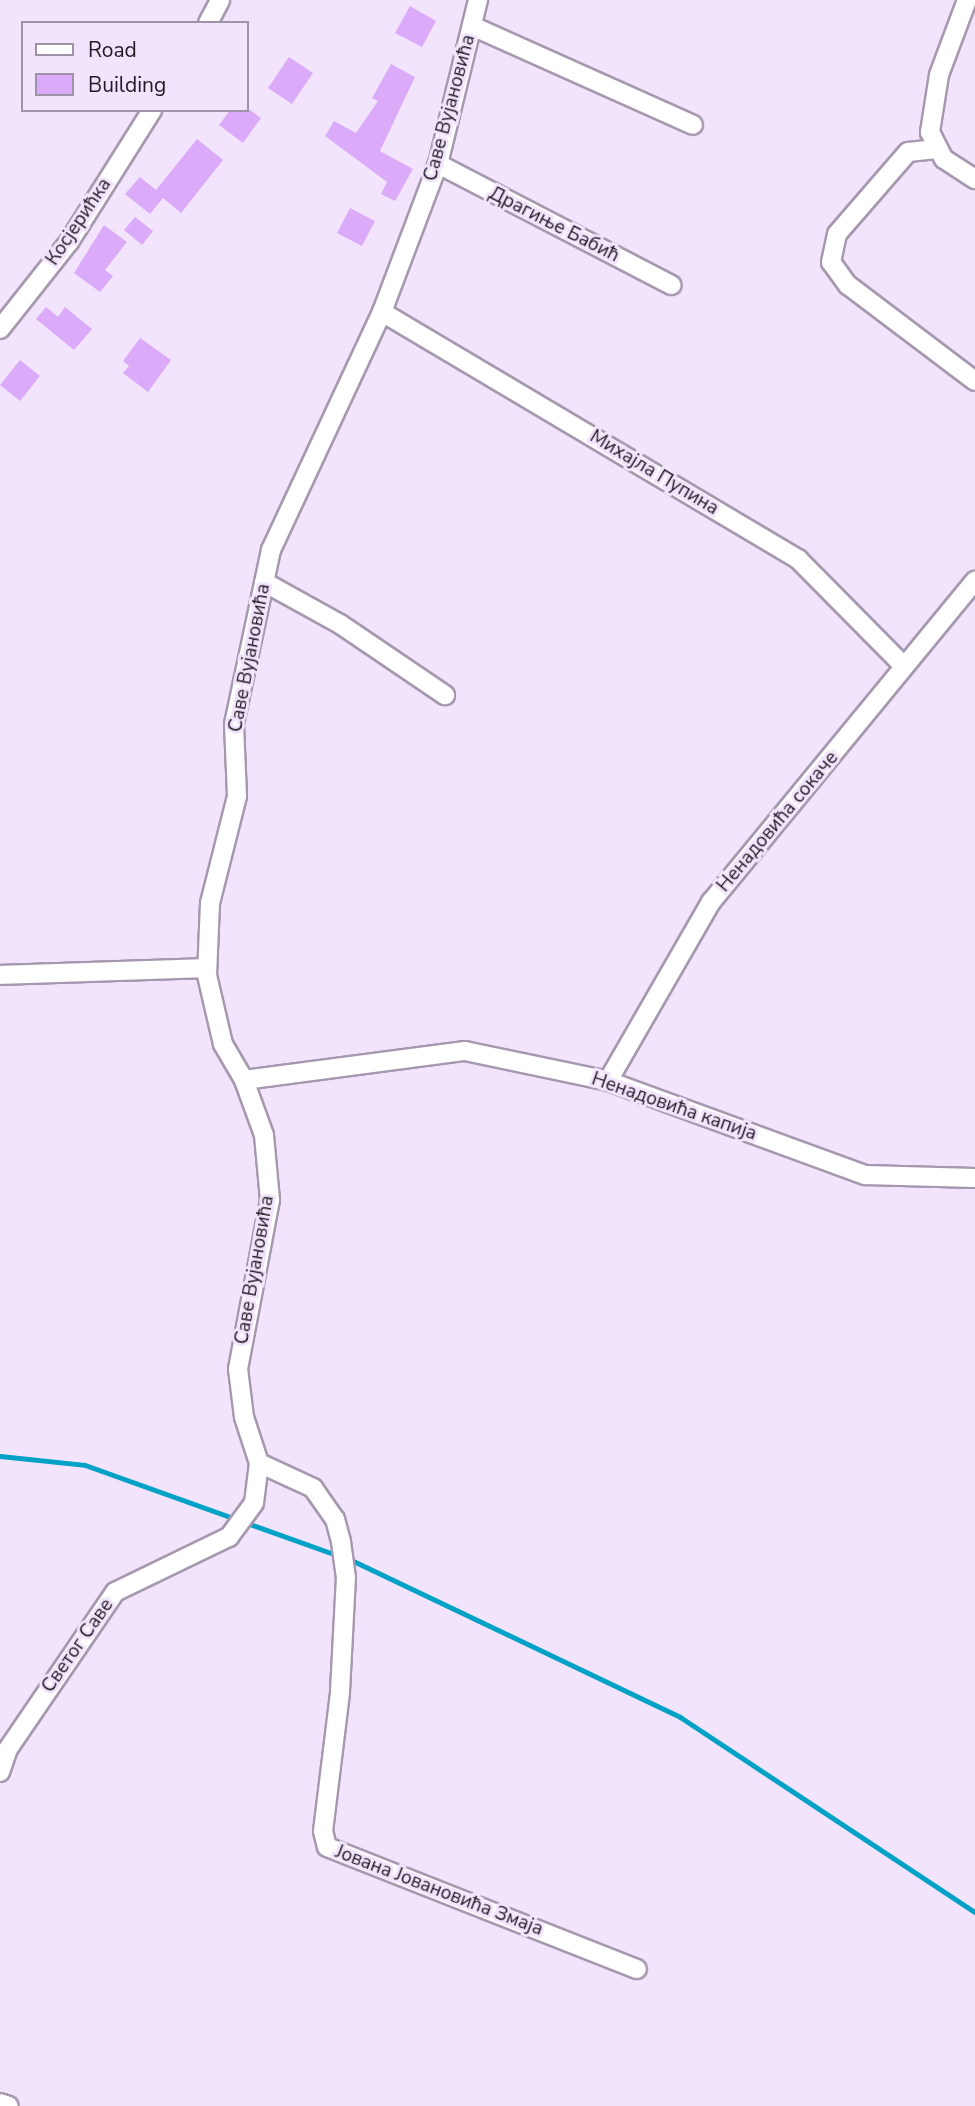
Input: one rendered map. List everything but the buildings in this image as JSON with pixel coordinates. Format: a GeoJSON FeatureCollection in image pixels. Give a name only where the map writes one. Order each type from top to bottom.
{"type":"FeatureCollection","features":[{"type":"Feature","properties":{"kind":"street"},"geometry":{"type":"LineString","coordinates":[[209,21],[220,0]]}},
{"type":"Feature","properties":{"kind":"street","name":"Саве Вујановића"},"geometry":{"type":"LineString","coordinates":[[229,1537],[254,1503],[259,1463],[244,1417],[238,1369],[270,1200],[264,1135],[244,1080],[223,1044],[208,968],[210,903],[237,796],[234,724],[271,550],[382,312],[438,164],[478,0]]}},
{"type":"Feature","properties":{"kind":"street"},"geometry":{"type":"LineString","coordinates":[[967,0],[931,112],[937,149],[975,179]]}},
{"type":"Feature","properties":{"kind":"street"},"geometry":{"type":"LineString","coordinates":[[472,26],[693,125]]}},
{"type":"Feature","properties":{"kind":"street","name":"Косјерићка"},"geometry":{"type":"LineString","coordinates":[[0,329],[69,242],[151,112]]}},
{"type":"Feature","properties":{"kind":"street"},"geometry":{"type":"LineString","coordinates":[[937,149],[908,152],[837,234],[831,262],[848,285],[975,381]]}},
{"type":"Feature","properties":{"kind":"street","name":"Драгиње Бабић"},"geometry":{"type":"LineString","coordinates":[[438,164],[671,285]]}},
{"type":"Feature","properties":{"kind":"street","name":"Михајла Пупина"},"geometry":{"type":"LineString","coordinates":[[382,312],[798,559],[902,665]]}},
{"type":"Feature","properties":{"kind":"street","name":"Ненадовића сокаче"},"geometry":{"type":"LineString","coordinates":[[608,1081],[711,902],[902,665],[975,581]]}},
{"type":"Feature","properties":{"kind":"street"},"geometry":{"type":"LineString","coordinates":[[264,582],[340,624],[445,695]]}},
{"type":"Feature","properties":{"kind":"street"},"geometry":{"type":"LineString","coordinates":[[0,975],[208,968]]}},
{"type":"Feature","properties":{"kind":"street","name":"Ненадовића капија"},"geometry":{"type":"LineString","coordinates":[[244,1080],[466,1051],[608,1081],[865,1175],[975,1178]]}},
{"type":"Feature","properties":{"kind":"street","name":"Јована Јовановића Змаја"},"geometry":{"type":"LineString","coordinates":[[259,1463],[313,1488],[335,1519],[341,1542],[345,1577],[339,1703],[323,1831],[327,1847],[637,1969]]}},
{"type":"Feature","properties":{"kind":"street","name":"Светог Саве"},"geometry":{"type":"LineString","coordinates":[[0,1772],[8,1749],[115,1592],[229,1537]]}},
{"type":"Feature","properties":{"kind":"street"},"geometry":{"type":"LineString","coordinates":[[0,2103],[9,2106]]}},
{"type":"Feature","properties":{"kind":"waterway"},"geometry":{"type":"LineString","coordinates":[[0,1456],[85,1465],[339,1556]]}},
{"type":"Feature","properties":{"kind":"waterway"},"geometry":{"type":"LineString","coordinates":[[349,1559],[680,1717],[975,1912]]}}]}
